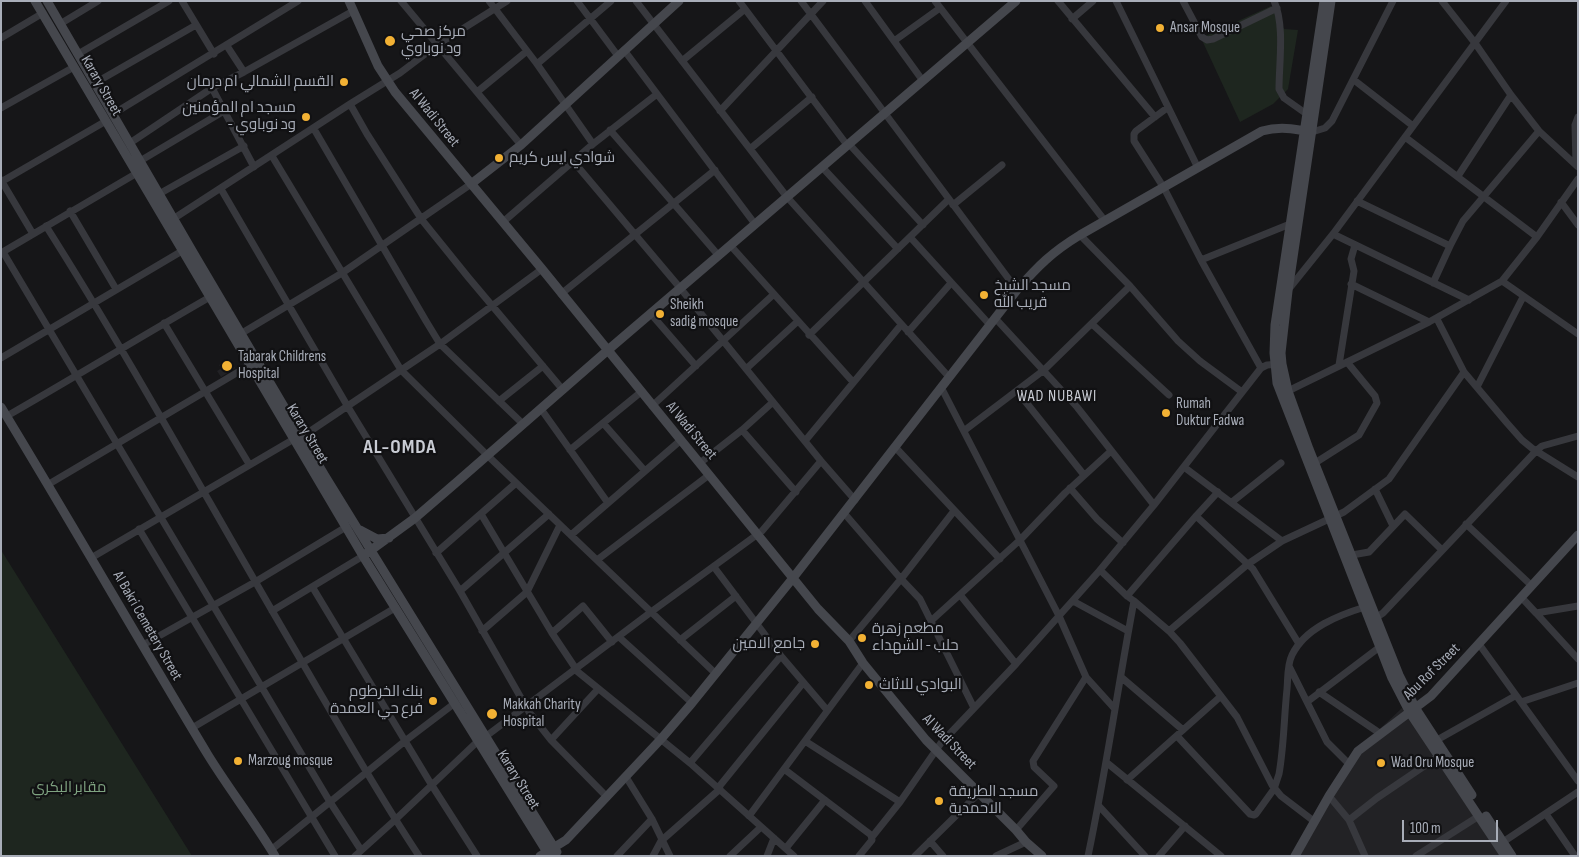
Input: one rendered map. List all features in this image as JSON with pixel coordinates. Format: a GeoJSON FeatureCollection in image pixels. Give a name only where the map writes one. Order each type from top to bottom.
{"type":"FeatureCollection","features":[{"type":"Feature","properties":{"kind":"main road","name":"Karary Street"},"geometry":{"type":"LineString","coordinates":[[35,1],[210,297],[238,336],[303,436],[346,527],[367,553],[551,853]]}},
{"type":"Feature","properties":{"kind":"main road","name":"Karary Street"},"geometry":{"type":"LineString","coordinates":[[47,1],[159,194],[238,336],[250,365],[294,440],[357,528],[367,553],[395,608],[455,703],[482,739]]}},
{"type":"Feature","properties":{"kind":"main road","name":"Al Wadi Street"},"geometry":{"type":"LineString","coordinates":[[349,1],[378,66],[387,81],[818,609],[849,641],[863,663],[936,750],[1042,856]]}},
{"type":"Feature","properties":{"kind":"main road"},"geometry":{"type":"LineString","coordinates":[[471,184],[521,145],[679,1]]}},
{"type":"Feature","properties":{"kind":"main road"},"geometry":{"type":"LineString","coordinates":[[367,553],[415,518],[1016,1]]}},
{"type":"Feature","properties":{"kind":"main road"},"geometry":{"type":"LineString","coordinates":[[1324,1],[1308,115],[1309,131],[1281,354],[1278,364],[1365,607],[1374,619],[1413,711],[1437,740],[1479,816],[1505,856]]}},
{"type":"Feature","properties":{"kind":"main road"},"geometry":{"type":"LineString","coordinates":[[1331,1],[1309,131],[1290,224],[1275,325],[1281,396],[1333,518],[1352,555],[1392,678],[1439,756],[1448,763],[1512,856]]}},
{"type":"Feature","properties":{"kind":"main road"},"geometry":{"type":"LineString","coordinates":[[551,853],[566,840],[661,740],[692,703],[757,624],[1017,290],[1042,261],[1080,235],[1262,132],[1273,128],[1309,131]]}},
{"type":"Feature","properties":{"kind":"main road","name":"Al Bakri Cemetery Street"},"geometry":{"type":"LineString","coordinates":[[1,407],[49,484],[142,645],[220,774],[273,853]]}},
{"type":"Feature","properties":{"kind":"main road"},"geometry":{"type":"LineString","coordinates":[[357,528],[373,538],[389,538]]}},
{"type":"Feature","properties":{"kind":"main road","name":"Abu Rof Street"},"geometry":{"type":"LineString","coordinates":[[1298,854],[1314,822],[1358,751],[1431,696],[1578,535]]}},
{"type":"Feature","properties":{"kind":"street"},"geometry":{"type":"LineString","coordinates":[[60,24],[98,1]]}},
{"type":"Feature","properties":{"kind":"street"},"geometry":{"type":"LineString","coordinates":[[78,54],[169,1]]}},
{"type":"Feature","properties":{"kind":"street"},"geometry":{"type":"LineString","coordinates":[[182,1],[214,54]]}},
{"type":"Feature","properties":{"kind":"street"},"geometry":{"type":"LineString","coordinates":[[113,114],[298,1]]}},
{"type":"Feature","properties":{"kind":"street"},"geometry":{"type":"LineString","coordinates":[[401,1],[521,145]]}},
{"type":"Feature","properties":{"kind":"street"},"geometry":{"type":"LineString","coordinates":[[489,1],[593,144]]}},
{"type":"Feature","properties":{"kind":"street"},"geometry":{"type":"LineString","coordinates":[[173,219],[400,73],[437,45],[507,1]]}},
{"type":"Feature","properties":{"kind":"street"},"geometry":{"type":"LineString","coordinates":[[577,1],[590,19],[657,94],[755,224]]}},
{"type":"Feature","properties":{"kind":"street"},"geometry":{"type":"LineString","coordinates":[[536,64],[611,1]]}},
{"type":"Feature","properties":{"kind":"street"},"geometry":{"type":"LineString","coordinates":[[636,1],[787,198],[949,377]]}},
{"type":"Feature","properties":{"kind":"street"},"geometry":{"type":"LineString","coordinates":[[739,1],[848,145],[923,225]]}},
{"type":"Feature","properties":{"kind":"street"},"geometry":{"type":"LineString","coordinates":[[801,1],[1017,290]]}},
{"type":"Feature","properties":{"kind":"street"},"geometry":{"type":"LineString","coordinates":[[720,110],[823,1]]}},
{"type":"Feature","properties":{"kind":"street"},"geometry":{"type":"LineString","coordinates":[[865,1],[923,81]]}},
{"type":"Feature","properties":{"kind":"street"},"geometry":{"type":"LineString","coordinates":[[935,1],[1105,221]]}},
{"type":"Feature","properties":{"kind":"street"},"geometry":{"type":"LineString","coordinates":[[1058,1],[1155,117]]}},
{"type":"Feature","properties":{"kind":"street"},"geometry":{"type":"LineString","coordinates":[[1072,19],[1093,1]]}},
{"type":"Feature","properties":{"kind":"street"},"geometry":{"type":"LineString","coordinates":[[1116,1],[1198,168]]}},
{"type":"Feature","properties":{"kind":"street"},"geometry":{"type":"LineString","coordinates":[[1183,1],[1202,37],[1208,40],[1214,39],[1276,5],[1280,24],[1279,89],[1288,101],[1308,115]]}},
{"type":"Feature","properties":{"kind":"street"},"geometry":{"type":"LineString","coordinates":[[1309,131],[1325,128],[1332,121],[1393,1]]}},
{"type":"Feature","properties":{"kind":"street"},"geometry":{"type":"LineString","coordinates":[[1442,1],[1539,130],[1577,166]]}},
{"type":"Feature","properties":{"kind":"street"},"geometry":{"type":"LineString","coordinates":[[1288,291],[1333,234],[1506,1]]}},
{"type":"Feature","properties":{"kind":"street"},"geometry":{"type":"LineString","coordinates":[[894,41],[940,8]]}},
{"type":"Feature","properties":{"kind":"street"},"geometry":{"type":"LineString","coordinates":[[682,61],[745,9]]}},
{"type":"Feature","properties":{"kind":"street"},"geometry":{"type":"LineString","coordinates":[[130,143],[212,88],[353,11]]}},
{"type":"Feature","properties":{"kind":"street"},"geometry":{"type":"LineString","coordinates":[[1,38],[42,13]]}},
{"type":"Feature","properties":{"kind":"street"},"geometry":{"type":"LineString","coordinates":[[95,83],[196,25]]}},
{"type":"Feature","properties":{"kind":"street"},"geometry":{"type":"LineString","coordinates":[[227,46],[244,72]]}},
{"type":"Feature","properties":{"kind":"street"},"geometry":{"type":"LineString","coordinates":[[477,92],[527,51]]}},
{"type":"Feature","properties":{"kind":"street"},"geometry":{"type":"LineString","coordinates":[[1,108],[74,67]]}},
{"type":"Feature","properties":{"kind":"street"},"geometry":{"type":"LineString","coordinates":[[1354,80],[1413,126]]}},
{"type":"Feature","properties":{"kind":"street"},"geometry":{"type":"LineString","coordinates":[[212,88],[254,167]]}},
{"type":"Feature","properties":{"kind":"street"},"geometry":{"type":"LineString","coordinates":[[503,222],[593,144],[657,94]]}},
{"type":"Feature","properties":{"kind":"street"},"geometry":{"type":"LineString","coordinates":[[1458,176],[1511,94]]}},
{"type":"Feature","properties":{"kind":"street"},"geometry":{"type":"LineString","coordinates":[[750,149],[812,97]]}},
{"type":"Feature","properties":{"kind":"street"},"geometry":{"type":"LineString","coordinates":[[350,104],[422,220],[563,390]]}},
{"type":"Feature","properties":{"kind":"street"},"geometry":{"type":"LineString","coordinates":[[1168,108],[1136,131],[1133,137],[1164,188],[1201,260],[1261,368]]}},
{"type":"Feature","properties":{"kind":"street"},"geometry":{"type":"LineString","coordinates":[[140,161],[224,111]]}},
{"type":"Feature","properties":{"kind":"street"},"geometry":{"type":"LineString","coordinates":[[1577,166],[1575,125],[1578,117]]}},
{"type":"Feature","properties":{"kind":"street"},"geometry":{"type":"LineString","coordinates":[[33,234],[2,181],[106,121]]}},
{"type":"Feature","properties":{"kind":"street"},"geometry":{"type":"LineString","coordinates":[[314,129],[440,344],[523,424]]}},
{"type":"Feature","properties":{"kind":"street"},"geometry":{"type":"LineString","coordinates":[[610,130],[719,256]]}},
{"type":"Feature","properties":{"kind":"street"},"geometry":{"type":"LineString","coordinates":[[1434,283],[1463,221],[1539,130]]}},
{"type":"Feature","properties":{"kind":"street"},"geometry":{"type":"LineString","coordinates":[[1405,137],[1537,237]]}},
{"type":"Feature","properties":{"kind":"street"},"geometry":{"type":"LineString","coordinates":[[159,194],[244,146]]}},
{"type":"Feature","properties":{"kind":"street"},"geometry":{"type":"LineString","coordinates":[[272,156],[401,370],[716,674]]}},
{"type":"Feature","properties":{"kind":"street"},"geometry":{"type":"LineString","coordinates":[[573,161],[855,500]]}},
{"type":"Feature","properties":{"kind":"street"},"geometry":{"type":"LineString","coordinates":[[809,335],[923,225],[1002,165]]}},
{"type":"Feature","properties":{"kind":"street"},"geometry":{"type":"LineString","coordinates":[[822,167],[898,249]]}},
{"type":"Feature","properties":{"kind":"street"},"geometry":{"type":"LineString","coordinates":[[561,294],[716,170]]}},
{"type":"Feature","properties":{"kind":"street"},"geometry":{"type":"LineString","coordinates":[[136,173],[2,252],[214,604],[330,802],[361,850]]}},
{"type":"Feature","properties":{"kind":"street"},"geometry":{"type":"LineString","coordinates":[[1288,391],[1430,322],[1502,281],[1537,237],[1578,179]]}},
{"type":"Feature","properties":{"kind":"street"},"geometry":{"type":"LineString","coordinates":[[238,336],[342,273],[422,220],[471,184]]}},
{"type":"Feature","properties":{"kind":"street"},"geometry":{"type":"LineString","coordinates":[[221,189],[348,406],[460,591],[525,706],[551,740],[607,797]]}},
{"type":"Feature","properties":{"kind":"street"},"geometry":{"type":"LineString","coordinates":[[1357,202],[1450,246]]}},
{"type":"Feature","properties":{"kind":"street"},"geometry":{"type":"LineString","coordinates":[[1562,202],[1578,225]]}},
{"type":"Feature","properties":{"kind":"street"},"geometry":{"type":"LineString","coordinates":[[70,211],[116,289]]}},
{"type":"Feature","properties":{"kind":"street"},"geometry":{"type":"LineString","coordinates":[[1201,260],[1290,224]]}},
{"type":"Feature","properties":{"kind":"street"},"geometry":{"type":"LineString","coordinates":[[46,226],[161,416],[366,773],[418,856]]}},
{"type":"Feature","properties":{"kind":"street"},"geometry":{"type":"LineString","coordinates":[[1333,234],[1468,300]]}},
{"type":"Feature","properties":{"kind":"street"},"geometry":{"type":"LineString","coordinates":[[1080,235],[1130,286],[1178,341],[1200,361],[1242,392]]}},
{"type":"Feature","properties":{"kind":"street"},"geometry":{"type":"LineString","coordinates":[[910,238],[951,283],[1044,370],[1077,407],[1154,505]]}},
{"type":"Feature","properties":{"kind":"street"},"geometry":{"type":"LineString","coordinates":[[1343,364],[1354,271],[1351,259],[1355,245]]}},
{"type":"Feature","properties":{"kind":"street"},"geometry":{"type":"LineString","coordinates":[[730,246],[853,382]]}},
{"type":"Feature","properties":{"kind":"street"},"geometry":{"type":"LineString","coordinates":[[1,358],[182,251]]}},
{"type":"Feature","properties":{"kind":"street"},"geometry":{"type":"LineString","coordinates":[[303,436],[440,344],[542,269]]}},
{"type":"Feature","properties":{"kind":"street"},"geometry":{"type":"LineString","coordinates":[[1502,281],[1523,298],[1578,334]]}},
{"type":"Feature","properties":{"kind":"street"},"geometry":{"type":"LineString","coordinates":[[908,332],[951,283]]}},
{"type":"Feature","properties":{"kind":"street"},"geometry":{"type":"LineString","coordinates":[[1351,284],[1430,322]]}},
{"type":"Feature","properties":{"kind":"street"},"geometry":{"type":"LineString","coordinates":[[965,430],[1044,370],[1130,286]]}},
{"type":"Feature","properties":{"kind":"street"},"geometry":{"type":"LineString","coordinates":[[652,406],[774,294]]}},
{"type":"Feature","properties":{"kind":"street"},"geometry":{"type":"LineString","coordinates":[[7,416],[210,297]]}},
{"type":"Feature","properties":{"kind":"street"},"geometry":{"type":"LineString","coordinates":[[1477,387],[1523,298]]}},
{"type":"Feature","properties":{"kind":"street"},"geometry":{"type":"LineString","coordinates":[[651,314],[696,366]]}},
{"type":"Feature","properties":{"kind":"street"},"geometry":{"type":"LineString","coordinates":[[1437,318],[1464,372],[1522,440],[1578,477]]}},
{"type":"Feature","properties":{"kind":"street"},"geometry":{"type":"LineString","coordinates":[[746,369],[798,321]]}},
{"type":"Feature","properties":{"kind":"street"},"geometry":{"type":"LineString","coordinates":[[164,323],[250,464]]}},
{"type":"Feature","properties":{"kind":"street"},"geometry":{"type":"LineString","coordinates":[[1092,324],[1169,395]]}},
{"type":"Feature","properties":{"kind":"street"},"geometry":{"type":"LineString","coordinates":[[805,441],[901,326]]}},
{"type":"Feature","properties":{"kind":"street"},"geometry":{"type":"LineString","coordinates":[[859,856],[941,743],[1016,664],[1100,570],[1154,505],[1261,368],[1267,365],[1278,364]]}},
{"type":"Feature","properties":{"kind":"street"},"geometry":{"type":"LineString","coordinates":[[1315,463],[1359,435],[1377,403],[1375,396],[1343,364]]}},
{"type":"Feature","properties":{"kind":"street"},"geometry":{"type":"LineString","coordinates":[[49,484],[250,365]]}},
{"type":"Feature","properties":{"kind":"street"},"geometry":{"type":"LineString","coordinates":[[499,401],[543,366]]}},
{"type":"Feature","properties":{"kind":"street"},"geometry":{"type":"LineString","coordinates":[[1169,631],[1248,564],[1282,541],[1351,508],[1392,476],[1464,372]]}},
{"type":"Feature","properties":{"kind":"street"},"geometry":{"type":"LineString","coordinates":[[941,387],[965,430],[1059,616],[1086,678],[1114,708]]}},
{"type":"Feature","properties":{"kind":"street"},"geometry":{"type":"LineString","coordinates":[[1017,391],[1084,475]]}},
{"type":"Feature","properties":{"kind":"street"},"geometry":{"type":"LineString","coordinates":[[570,450],[641,392]]}},
{"type":"Feature","properties":{"kind":"street"},"geometry":{"type":"LineString","coordinates":[[700,463],[742,430],[773,402]]}},
{"type":"Feature","properties":{"kind":"street"},"geometry":{"type":"LineString","coordinates":[[541,409],[608,502]]}},
{"type":"Feature","properties":{"kind":"street"},"geometry":{"type":"LineString","coordinates":[[604,423],[645,471]]}},
{"type":"Feature","properties":{"kind":"street"},"geometry":{"type":"LineString","coordinates":[[742,430],[796,492]]}},
{"type":"Feature","properties":{"kind":"street"},"geometry":{"type":"LineString","coordinates":[[1374,619],[1383,613],[1536,450],[1542,446],[1578,436]]}},
{"type":"Feature","properties":{"kind":"street"},"geometry":{"type":"LineString","coordinates":[[91,558],[160,516],[294,440]]}},
{"type":"Feature","properties":{"kind":"street"},"geometry":{"type":"LineString","coordinates":[[571,534],[681,440]]}},
{"type":"Feature","properties":{"kind":"street"},"geometry":{"type":"LineString","coordinates":[[895,448],[1000,559]]}},
{"type":"Feature","properties":{"kind":"street"},"geometry":{"type":"LineString","coordinates":[[932,620],[961,596],[1021,540],[1070,488],[1111,450]]}},
{"type":"Feature","properties":{"kind":"street"},"geometry":{"type":"LineString","coordinates":[[354,856],[482,739],[651,612],[758,535],[770,524],[821,461]]}},
{"type":"Feature","properties":{"kind":"street"},"geometry":{"type":"LineString","coordinates":[[1232,502],[1281,463]]}},
{"type":"Feature","properties":{"kind":"street"},"geometry":{"type":"LineString","coordinates":[[1184,467],[1282,541]]}},
{"type":"Feature","properties":{"kind":"street"},"geometry":{"type":"LineString","coordinates":[[597,560],[709,475]]}},
{"type":"Feature","properties":{"kind":"street"},"geometry":{"type":"LineString","coordinates":[[436,553],[516,483]]}},
{"type":"Feature","properties":{"kind":"street"},"geometry":{"type":"LineString","coordinates":[[1070,488],[1097,519],[1123,543]]}},
{"type":"Feature","properties":{"kind":"street"},"geometry":{"type":"LineString","coordinates":[[1375,489],[1393,526]]}},
{"type":"Feature","properties":{"kind":"street"},"geometry":{"type":"LineString","coordinates":[[1126,596],[1218,492]]}},
{"type":"Feature","properties":{"kind":"street"},"geometry":{"type":"LineString","coordinates":[[849,641],[954,511]]}},
{"type":"Feature","properties":{"kind":"street"},"geometry":{"type":"LineString","coordinates":[[844,513],[920,599],[974,708]]}},
{"type":"Feature","properties":{"kind":"street"},"geometry":{"type":"LineString","coordinates":[[481,514],[575,669],[690,763],[794,856]]}},
{"type":"Feature","properties":{"kind":"street"},"geometry":{"type":"LineString","coordinates":[[460,591],[549,514]]}},
{"type":"Feature","properties":{"kind":"street"},"geometry":{"type":"LineString","coordinates":[[1352,555],[1369,552],[1404,514],[1442,550]]}},
{"type":"Feature","properties":{"kind":"street"},"geometry":{"type":"LineString","coordinates":[[1196,516],[1256,573],[1300,644]]}},
{"type":"Feature","properties":{"kind":"street"},"geometry":{"type":"LineString","coordinates":[[482,631],[527,592],[560,524]]}},
{"type":"Feature","properties":{"kind":"street"},"geometry":{"type":"LineString","coordinates":[[1466,524],[1532,586]]}},
{"type":"Feature","properties":{"kind":"street"},"geometry":{"type":"LineString","coordinates":[[142,645],[255,582],[346,527]]}},
{"type":"Feature","properties":{"kind":"street"},"geometry":{"type":"LineString","coordinates":[[139,529],[335,856]]}},
{"type":"Feature","properties":{"kind":"street"},"geometry":{"type":"LineString","coordinates":[[272,611],[367,553]]}},
{"type":"Feature","properties":{"kind":"street"},"geometry":{"type":"LineString","coordinates":[[714,567],[781,656],[827,710]]}},
{"type":"Feature","properties":{"kind":"street"},"geometry":{"type":"LineString","coordinates":[[1100,570],[1126,596],[1169,631],[1240,721],[1274,789],[1314,822]]}},
{"type":"Feature","properties":{"kind":"street"},"geometry":{"type":"LineString","coordinates":[[312,588],[477,856]]}},
{"type":"Feature","properties":{"kind":"street"},"geometry":{"type":"LineString","coordinates":[[680,640],[736,596]]}},
{"type":"Feature","properties":{"kind":"street"},"geometry":{"type":"LineString","coordinates":[[961,596],[1016,664]]}},
{"type":"Feature","properties":{"kind":"street"},"geometry":{"type":"LineString","coordinates":[[1522,598],[1578,659]]}},
{"type":"Feature","properties":{"kind":"street"},"geometry":{"type":"LineString","coordinates":[[1072,600],[1128,631]]}},
{"type":"Feature","properties":{"kind":"street"},"geometry":{"type":"LineString","coordinates":[[1088,856],[1134,601]]}},
{"type":"Feature","properties":{"kind":"street"},"geometry":{"type":"LineString","coordinates":[[552,633],[583,606],[612,642]]}},
{"type":"Feature","properties":{"kind":"street"},"geometry":{"type":"LineString","coordinates":[[1536,613],[1578,606]]}},
{"type":"Feature","properties":{"kind":"street"},"geometry":{"type":"LineString","coordinates":[[1176,736],[1252,815],[1256,814],[1274,789],[1280,770],[1289,666],[1292,655],[1300,644],[1330,620],[1365,607]]}},
{"type":"Feature","properties":{"kind":"street"},"geometry":{"type":"LineString","coordinates":[[192,728],[395,608]]}},
{"type":"Feature","properties":{"kind":"street"},"geometry":{"type":"LineString","coordinates":[[619,637],[692,703]]}},
{"type":"Feature","properties":{"kind":"street"},"geometry":{"type":"LineString","coordinates":[[1479,644],[1578,781]]}},
{"type":"Feature","properties":{"kind":"street"},"geometry":{"type":"LineString","coordinates":[[1307,702],[1381,646]]}},
{"type":"Feature","properties":{"kind":"street"},"geometry":{"type":"LineString","coordinates":[[690,763],[781,656]]}},
{"type":"Feature","properties":{"kind":"street"},"geometry":{"type":"LineString","coordinates":[[749,816],[863,663]]}},
{"type":"Feature","properties":{"kind":"street"},"geometry":{"type":"LineString","coordinates":[[1289,666],[1327,742],[1349,764]]}},
{"type":"Feature","properties":{"kind":"street"},"geometry":{"type":"LineString","coordinates":[[1121,677],[1183,730]]}},
{"type":"Feature","properties":{"kind":"street"},"geometry":{"type":"LineString","coordinates":[[1016,830],[1054,786],[1034,767],[1033,761],[1086,678]]}},
{"type":"Feature","properties":{"kind":"street"},"geometry":{"type":"LineString","coordinates":[[652,856],[661,841],[719,788],[803,683]]}},
{"type":"Feature","properties":{"kind":"street"},"geometry":{"type":"LineString","coordinates":[[1521,702],[1578,683]]}},
{"type":"Feature","properties":{"kind":"street"},"geometry":{"type":"LineString","coordinates":[[551,740],[598,689]]}},
{"type":"Feature","properties":{"kind":"street"},"geometry":{"type":"LineString","coordinates":[[1320,692],[1381,734]]}},
{"type":"Feature","properties":{"kind":"street"},"geometry":{"type":"LineString","coordinates":[[1127,780],[1221,696]]}},
{"type":"Feature","properties":{"kind":"street"},"geometry":{"type":"LineString","coordinates":[[1437,740],[1515,696]]}},
{"type":"Feature","properties":{"kind":"street"},"geometry":{"type":"LineString","coordinates":[[273,853],[330,802],[455,703]]}},
{"type":"Feature","properties":{"kind":"street"},"geometry":{"type":"LineString","coordinates":[[805,740],[900,802]]}},
{"type":"Feature","properties":{"kind":"street"},"geometry":{"type":"LineString","coordinates":[[1349,820],[1384,793],[1439,756]]}},
{"type":"Feature","properties":{"kind":"street"},"geometry":{"type":"LineString","coordinates":[[1106,762],[1221,856]]}},
{"type":"Feature","properties":{"kind":"street"},"geometry":{"type":"LineString","coordinates":[[784,769],[872,837]]}},
{"type":"Feature","properties":{"kind":"street"},"geometry":{"type":"LineString","coordinates":[[626,777],[652,819],[661,841],[670,856]]}},
{"type":"Feature","properties":{"kind":"street"},"geometry":{"type":"LineString","coordinates":[[916,856],[979,792]]}},
{"type":"Feature","properties":{"kind":"street"},"geometry":{"type":"LineString","coordinates":[[1503,842],[1578,792]]}},
{"type":"Feature","properties":{"kind":"street"},"geometry":{"type":"LineString","coordinates":[[1330,796],[1349,820],[1365,856]]}},
{"type":"Feature","properties":{"kind":"street"},"geometry":{"type":"LineString","coordinates":[[786,848],[825,800]]}},
{"type":"Feature","properties":{"kind":"street"},"geometry":{"type":"LineString","coordinates":[[1098,806],[1145,856]]}},
{"type":"Feature","properties":{"kind":"street"},"geometry":{"type":"LineString","coordinates":[[1546,814],[1576,855]]}},
{"type":"Feature","properties":{"kind":"street"},"geometry":{"type":"LineString","coordinates":[[1416,856],[1479,816]]}},
{"type":"Feature","properties":{"kind":"street"},"geometry":{"type":"LineString","coordinates":[[617,856],[652,819]]}},
{"type":"Feature","properties":{"kind":"street"},"geometry":{"type":"LineString","coordinates":[[730,856],[761,826]]}},
{"type":"Feature","properties":{"kind":"street"},"geometry":{"type":"LineString","coordinates":[[1159,856],[1185,826]]}},
{"type":"Feature","properties":{"kind":"street"},"geometry":{"type":"LineString","coordinates":[[768,856],[774,838]]}},
{"type":"Feature","properties":{"kind":"street"},"geometry":{"type":"LineString","coordinates":[[930,842],[943,856]]}},
{"type":"Feature","properties":{"kind":"street"},"geometry":{"type":"LineString","coordinates":[[996,856],[1029,845],[1028,856]]}},
{"type":"Feature","properties":{"kind":"shaded area","name":"Tabarak Childrens Hospital"},"geometry":{"type":"Polygon","coordinates":[[[229,359],[235,368],[221,377],[217,371],[222,368],[219,365],[229,359]]]}},
{"type":"Feature","properties":{"kind":"shaded area"},"geometry":{"type":"Polygon","coordinates":[[[1402,708],[1508,856],[1297,856],[1348,759],[1402,708]]]}},
{"type":"Feature","properties":{"kind":"green space"},"geometry":{"type":"Polygon","coordinates":[[[1271,6],[1284,29],[1298,30],[1288,89],[1273,104],[1240,122],[1201,38],[1271,6]]]}},
{"type":"Feature","properties":{"kind":"green space","name":"مقابر البكري"},"geometry":{"type":"Polygon","coordinates":[[[1,550],[192,856],[1,856],[1,550]]]}},
{"type":"Feature","properties":{"kind":"place","name":"Ansar Mosque"},"geometry":{"type":"Point","coordinates":[1160,28]}},
{"type":"Feature","properties":{"kind":"place","name":"مركز صحي ود نوباوي"},"geometry":{"type":"Point","coordinates":[390,41]}},
{"type":"Feature","properties":{"kind":"place","name":"القسم الشمالي ام درمان"},"geometry":{"type":"Point","coordinates":[344,82]}},
{"type":"Feature","properties":{"kind":"place","name":"مسجد ام المؤمنين - ود نوباوي"},"geometry":{"type":"Point","coordinates":[306,117]}},
{"type":"Feature","properties":{"kind":"place","name":"شوادي ايس كريم"},"geometry":{"type":"Point","coordinates":[499,158]}},
{"type":"Feature","properties":{"kind":"place","name":"مسجد الشيخ قريب الله"},"geometry":{"type":"Point","coordinates":[984,295]}},
{"type":"Feature","properties":{"kind":"place","name":"Sheikh sadig mosque"},"geometry":{"type":"Point","coordinates":[660,314]}},
{"type":"Feature","properties":{"kind":"place","name":"Tabarak Childrens Hospital"},"geometry":{"type":"Point","coordinates":[227,366]}},
{"type":"Feature","properties":{"kind":"place","name":"Rumah Duktur Fadwa"},"geometry":{"type":"Point","coordinates":[1166,413]}},
{"type":"Feature","properties":{"kind":"place","name":"مطعم زهرة حلب - الشهداء"},"geometry":{"type":"Point","coordinates":[862,638]}},
{"type":"Feature","properties":{"kind":"place","name":"جامع الامين"},"geometry":{"type":"Point","coordinates":[815,644]}},
{"type":"Feature","properties":{"kind":"place","name":"البوادي للاثاث"},"geometry":{"type":"Point","coordinates":[869,685]}},
{"type":"Feature","properties":{"kind":"place","name":"بنك الخرطوم فرع حي العمدة"},"geometry":{"type":"Point","coordinates":[433,701]}},
{"type":"Feature","properties":{"kind":"place","name":"Makkah Charity Hospital"},"geometry":{"type":"Point","coordinates":[492,714]}},
{"type":"Feature","properties":{"kind":"place","name":"Marzoug mosque"},"geometry":{"type":"Point","coordinates":[238,761]}},
{"type":"Feature","properties":{"kind":"place","name":"Wad Oru Mosque"},"geometry":{"type":"Point","coordinates":[1381,763]}},
{"type":"Feature","properties":{"kind":"place","name":"مسجد الطريقة الاحمدية"},"geometry":{"type":"Point","coordinates":[939,801]}},
{"type":"Feature","properties":{"kind":"district","name":"WAD NUBAWI"},"geometry":{"type":"Point","coordinates":[1057,397]}},
{"type":"Feature","properties":{"kind":"district","name":"AL-OMDA"},"geometry":{"type":"Point","coordinates":[400,448]}}]}
